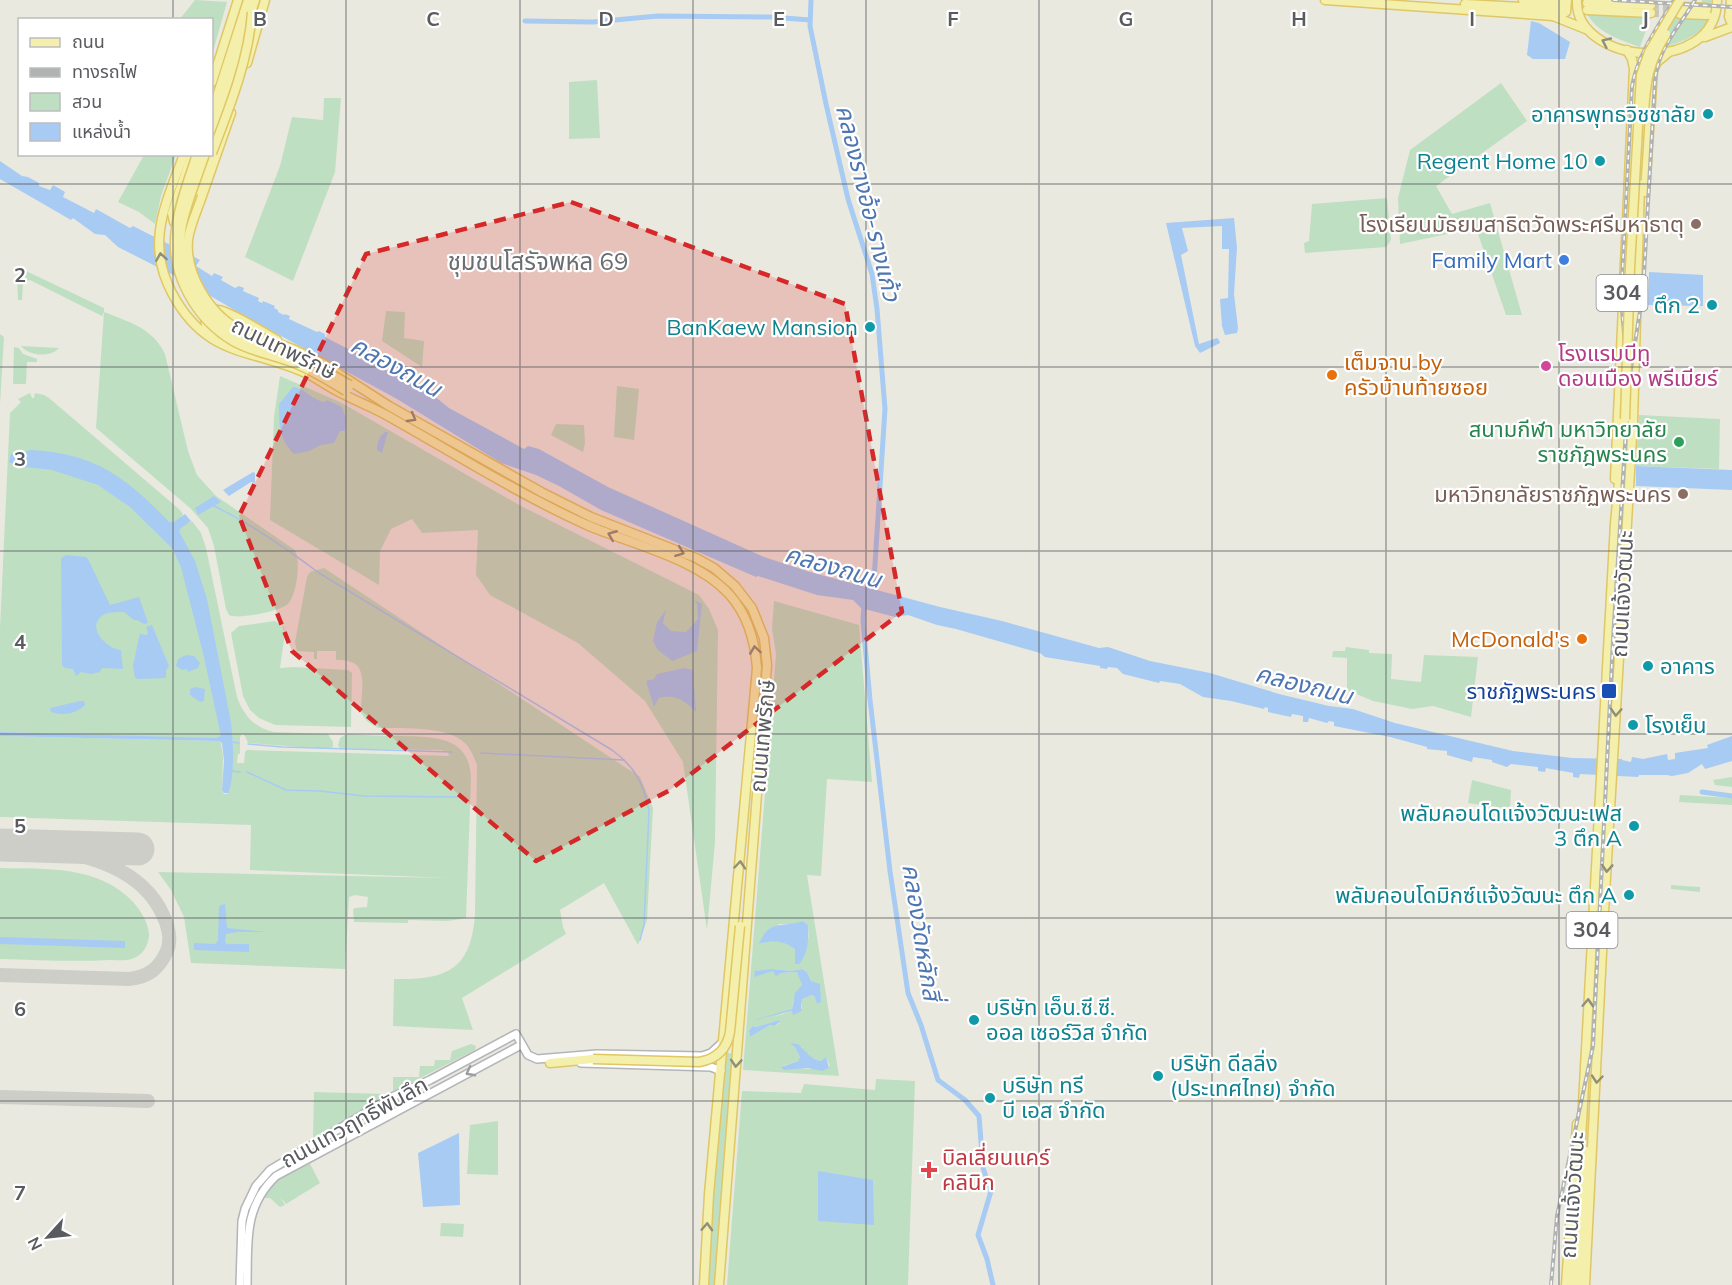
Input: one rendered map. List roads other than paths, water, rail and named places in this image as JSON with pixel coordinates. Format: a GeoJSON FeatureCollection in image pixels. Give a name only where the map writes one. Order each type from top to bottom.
{"type":"FeatureCollection","features":[{"type":"Feature","properties":{"kind":"main road"},"geometry":{"type":"LineString","coordinates":[[213,78],[238,0]]}},
{"type":"Feature","properties":{"kind":"main road"},"geometry":{"type":"LineString","coordinates":[[213,145],[228,111],[248,44],[248,0]]}},
{"type":"Feature","properties":{"kind":"main road"},"geometry":{"type":"LineString","coordinates":[[213,94],[231,39],[255,0]]}},
{"type":"Feature","properties":{"kind":"main road","name":"ถนนเทพรักษ์"},"geometry":{"type":"LineString","coordinates":[[265,0],[188,242],[189,262],[205,297],[226,320],[237,328],[322,363],[387,410],[522,492],[568,516],[693,567],[729,594],[744,616],[755,642],[757,668],[709,1194],[704,1285]]}},
{"type":"Feature","properties":{"kind":"main road"},"geometry":{"type":"LineString","coordinates":[[1325,0],[1553,16],[1566,12],[1563,4]]}},
{"type":"Feature","properties":{"kind":"main road"},"geometry":{"type":"LineString","coordinates":[[1391,0],[1563,4]]}},
{"type":"Feature","properties":{"kind":"main road"},"geometry":{"type":"LineString","coordinates":[[1523,0],[1563,4]]}},
{"type":"Feature","properties":{"kind":"main road"},"geometry":{"type":"LineString","coordinates":[[1577,0],[1576,8],[1579,17],[1588,30]]}},
{"type":"Feature","properties":{"kind":"main road"},"geometry":{"type":"LineString","coordinates":[[1701,38],[1712,26],[1717,11],[1717,0]]}},
{"type":"Feature","properties":{"kind":"main road"},"geometry":{"type":"LineString","coordinates":[[1653,70],[1657,62],[1669,52],[1732,25],[1729,17],[1731,0]]}},
{"type":"Feature","properties":{"kind":"main road"},"geometry":{"type":"LineString","coordinates":[[1682,5],[1707,11]]}},
{"type":"Feature","properties":{"kind":"main road","name":"ถนนแจ้งวัฒนะ"},"geometry":{"type":"LineString","coordinates":[[1585,1285],[1633,421],[1640,184],[1647,77],[1654,54],[1682,5]]}},
{"type":"Feature","properties":{"kind":"main road","name":"ถนนแจ้งวัฒนะ"},"geometry":{"type":"LineString","coordinates":[[1579,1285],[1582,1106],[1616,509],[1625,419],[1630,268],[1641,75],[1649,52],[1682,5]]}},
{"type":"Feature","properties":{"kind":"main road"},"geometry":{"type":"LineString","coordinates":[[1587,7],[1651,9]]}},
{"type":"Feature","properties":{"kind":"main road"},"geometry":{"type":"LineString","coordinates":[[213,109],[249,11]]}},
{"type":"Feature","properties":{"kind":"main road"},"geometry":{"type":"LineString","coordinates":[[213,131],[249,11]]}},
{"type":"Feature","properties":{"kind":"main road"},"geometry":{"type":"LineString","coordinates":[[1553,16],[1588,30],[1609,44],[1627,50],[1644,54],[1669,52]]}},
{"type":"Feature","properties":{"kind":"main road"},"geometry":{"type":"LineString","coordinates":[[213,145],[238,71],[256,32]]}},
{"type":"Feature","properties":{"kind":"main road","name":"ถนนแจ้งวัฒนะ"},"geometry":{"type":"LineString","coordinates":[[1616,509],[1614,483],[1634,69],[1627,50]]}},
{"type":"Feature","properties":{"kind":"main road"},"geometry":{"type":"LineString","coordinates":[[1634,69],[1646,59],[1652,63],[1653,70]]}},
{"type":"Feature","properties":{"kind":"main road","name":"ถนนแจ้งวัฒนะ"},"geometry":{"type":"LineString","coordinates":[[1639,255],[1653,70]]}},
{"type":"Feature","properties":{"kind":"main road"},"geometry":{"type":"LineString","coordinates":[[177,196],[185,156]]}},
{"type":"Feature","properties":{"kind":"main road","name":"ถนนเทพรักษ์"},"geometry":{"type":"LineString","coordinates":[[185,156],[165,203],[160,223],[159,243],[166,279],[183,311],[204,334],[220,344],[296,369],[387,410]]}},
{"type":"Feature","properties":{"kind":"main road"},"geometry":{"type":"LineString","coordinates":[[191,156],[171,213],[172,218],[180,224],[188,219],[208,156]]}},
{"type":"Feature","properties":{"kind":"main road","name":"ถนนเทพรักษ์"},"geometry":{"type":"LineString","coordinates":[[196,156],[177,217],[175,232],[178,266],[190,298],[199,312],[214,327],[234,341],[308,369],[348,388]]}},
{"type":"Feature","properties":{"kind":"main road","name":"ถนนเทพรักษ์"},"geometry":{"type":"LineString","coordinates":[[208,156],[187,208],[181,242],[185,268],[197,297],[218,322],[237,336],[297,357],[387,410],[562,503],[591,517],[696,558],[714,568],[735,586],[752,608],[764,638],[767,665],[719,1285]]}},
{"type":"Feature","properties":{"kind":"main road"},"geometry":{"type":"LineString","coordinates":[[220,344],[211,336],[206,325],[208,314],[216,309],[295,350]]}},
{"type":"Feature","properties":{"kind":"main road"},"geometry":{"type":"LineString","coordinates":[[550,1063],[592,1059],[699,1062],[714,1058],[720,1053],[729,1040],[743,903],[750,879]]}},
{"type":"Feature","properties":{"kind":"main road","name":"ถนนแจ้งวัฒนะ"},"geometry":{"type":"LineString","coordinates":[[1566,1285],[1575,1147],[1582,1106]]}},
{"type":"Feature","properties":{"kind":"main road","name":"ถนนแจ้งวัฒนะ"},"geometry":{"type":"LineString","coordinates":[[1573,1285],[1582,1171],[1594,1112]]}},
{"type":"Feature","properties":{"kind":"street","name":"ถนนเทวฤทธิ์พันลึก"},"geometry":{"type":"LineString","coordinates":[[240,1285],[245,1209],[270,1170],[392,1097],[430,1080],[516,1034],[518,1046],[276,1176],[256,1193],[249,1222],[247,1285]]}},
{"type":"Feature","properties":{"kind":"street"},"geometry":{"type":"LineString","coordinates":[[518,1046],[537,1059],[597,1054],[702,1056],[711,1053],[724,1042]]}},
{"type":"Feature","properties":{"kind":"street"},"geometry":{"type":"LineString","coordinates":[[518,1046],[528,1060],[550,1063],[704,1067],[722,1071]]}},
{"type":"Feature","properties":{"kind":"street"},"geometry":{"type":"LineString","coordinates":[[702,1056],[708,1062],[704,1067]]}},
{"type":"Feature","properties":{"kind":"street"},"geometry":{"type":"LineString","coordinates":[[392,1097],[401,1108]]}},
{"type":"Feature","properties":{"kind":"street"},"geometry":{"type":"LineString","coordinates":[[270,1170],[276,1176]]}},
{"type":"Feature","properties":{"kind":"water"},"geometry":{"type":"Polygon","coordinates":[[[1531,21],[1539,23],[1570,42],[1565,59],[1533,59],[1527,55],[1531,21]]]}},
{"type":"Feature","properties":{"kind":"water"},"geometry":{"type":"Polygon","coordinates":[[[0,161],[22,176],[39,183],[39,186],[50,190],[53,185],[65,192],[63,197],[94,213],[96,209],[130,228],[133,226],[200,260],[196,266],[212,276],[214,273],[223,277],[221,280],[235,288],[239,286],[244,288],[243,291],[259,298],[258,301],[275,306],[278,312],[290,316],[289,319],[325,334],[325,337],[356,353],[358,358],[375,364],[377,362],[383,364],[381,369],[402,374],[401,376],[407,379],[406,382],[422,386],[449,408],[524,449],[528,446],[539,449],[608,487],[764,557],[810,572],[940,607],[1002,621],[1099,648],[1108,647],[1150,661],[1210,673],[1279,694],[1329,706],[1353,709],[1395,723],[1513,751],[1572,758],[1622,759],[1631,762],[1632,757],[1643,759],[1667,754],[1668,760],[1675,759],[1675,753],[1708,748],[1707,745],[1732,736],[1732,761],[1705,769],[1702,764],[1688,773],[1672,776],[1580,774],[1579,778],[1573,777],[1573,773],[1546,768],[1545,772],[1538,771],[1538,767],[1511,764],[1507,767],[1492,762],[1492,760],[1473,757],[1472,762],[1447,755],[1447,751],[1427,749],[1427,747],[1390,737],[1334,726],[1334,722],[1327,723],[1309,718],[1308,722],[1303,722],[1303,716],[1292,714],[1291,717],[1268,712],[1268,708],[1265,707],[1264,709],[1203,697],[1180,684],[1160,681],[1159,683],[1123,674],[1117,668],[1100,668],[1100,666],[1045,657],[1040,653],[908,615],[895,617],[861,608],[853,600],[817,595],[756,577],[601,510],[536,475],[501,463],[397,399],[185,281],[118,247],[105,235],[95,234],[73,218],[71,220],[0,179],[0,161]]]}},
{"type":"Feature","properties":{"kind":"water"},"geometry":{"type":"Polygon","coordinates":[[[1234,218],[1237,248],[1234,294],[1237,333],[1225,335],[1222,326],[1220,299],[1228,298],[1229,249],[1222,249],[1222,226],[1182,228],[1188,251],[1181,255],[1199,344],[1217,338],[1220,343],[1200,353],[1195,346],[1166,223],[1234,218]]]}},
{"type":"Feature","properties":{"kind":"water"},"geometry":{"type":"Polygon","coordinates":[[[1649,272],[1703,275],[1703,306],[1648,305],[1649,272]]]}},
{"type":"Feature","properties":{"kind":"water"},"geometry":{"type":"Polygon","coordinates":[[[293,387],[301,389],[320,401],[327,400],[342,407],[346,418],[345,431],[340,431],[334,443],[294,454],[289,449],[281,431],[279,404],[293,387]]]}},
{"type":"Feature","properties":{"kind":"water"},"geometry":{"type":"Polygon","coordinates":[[[385,432],[388,432],[382,453],[377,450],[377,445],[385,432]]]}},
{"type":"Feature","properties":{"kind":"water"},"geometry":{"type":"Polygon","coordinates":[[[31,450],[54,452],[92,462],[124,481],[169,522],[174,522],[185,514],[191,521],[179,531],[195,561],[207,599],[229,712],[233,753],[229,793],[224,793],[222,790],[224,761],[222,743],[219,741],[0,736],[0,732],[216,738],[221,736],[181,567],[172,548],[130,507],[98,485],[52,470],[16,466],[9,462],[11,454],[31,450]]]}},
{"type":"Feature","properties":{"kind":"water"},"geometry":{"type":"Polygon","coordinates":[[[1636,466],[1732,470],[1732,490],[1636,486],[1636,466]]]}},
{"type":"Feature","properties":{"kind":"water"},"geometry":{"type":"Polygon","coordinates":[[[253,472],[255,483],[251,482],[229,496],[223,490],[253,472]]]}},
{"type":"Feature","properties":{"kind":"water"},"geometry":{"type":"Polygon","coordinates":[[[214,496],[221,502],[198,515],[195,508],[214,496]]]}},
{"type":"Feature","properties":{"kind":"water"},"geometry":{"type":"Polygon","coordinates":[[[66,555],[88,559],[110,605],[139,597],[148,623],[144,624],[134,620],[124,612],[112,612],[99,618],[96,624],[103,641],[121,650],[123,669],[102,668],[100,672],[91,674],[81,672],[76,676],[73,669],[62,665],[61,558],[66,555]]]}},
{"type":"Feature","properties":{"kind":"water"},"geometry":{"type":"Polygon","coordinates":[[[694,600],[702,604],[697,651],[672,661],[657,649],[653,641],[657,622],[666,610],[663,623],[671,631],[686,632],[698,619],[697,604],[694,600]]]}},
{"type":"Feature","properties":{"kind":"water"},"geometry":{"type":"Polygon","coordinates":[[[152,625],[169,666],[166,670],[166,678],[135,678],[133,666],[139,637],[140,634],[146,635],[148,633],[146,627],[152,625]]]}},
{"type":"Feature","properties":{"kind":"water"},"geometry":{"type":"Polygon","coordinates":[[[186,655],[194,656],[200,663],[198,668],[188,672],[187,669],[182,670],[176,666],[178,659],[186,655]]]}},
{"type":"Feature","properties":{"kind":"water"},"geometry":{"type":"Polygon","coordinates":[[[684,668],[693,670],[696,712],[683,701],[670,697],[659,698],[654,707],[646,681],[654,679],[657,674],[684,668]]]}},
{"type":"Feature","properties":{"kind":"water"},"geometry":{"type":"Polygon","coordinates":[[[195,687],[205,689],[204,701],[200,702],[190,695],[190,689],[195,687]]]}},
{"type":"Feature","properties":{"kind":"water"},"geometry":{"type":"Polygon","coordinates":[[[84,701],[85,705],[73,712],[64,714],[51,712],[50,708],[84,701]]]}},
{"type":"Feature","properties":{"kind":"water"},"geometry":{"type":"Polygon","coordinates":[[[225,904],[227,928],[267,932],[226,934],[227,944],[249,944],[249,952],[194,950],[194,943],[215,944],[218,941],[219,907],[225,904]]]}},
{"type":"Feature","properties":{"kind":"water"},"geometry":{"type":"Polygon","coordinates":[[[803,921],[808,925],[808,941],[799,964],[795,964],[795,949],[786,944],[769,942],[759,944],[767,931],[772,928],[803,921]]]}},
{"type":"Feature","properties":{"kind":"water"},"geometry":{"type":"Polygon","coordinates":[[[0,937],[125,941],[125,948],[0,944],[0,937]]]}},
{"type":"Feature","properties":{"kind":"water"},"geometry":{"type":"Polygon","coordinates":[[[772,969],[791,971],[802,969],[807,972],[811,981],[820,984],[821,1002],[817,1004],[812,995],[802,999],[802,1011],[793,1015],[792,1011],[754,1020],[792,1009],[795,993],[802,985],[797,972],[781,973],[776,976],[773,971],[754,977],[755,971],[772,969]]]}},
{"type":"Feature","properties":{"kind":"water"},"geometry":{"type":"Polygon","coordinates":[[[779,1020],[780,1022],[774,1026],[770,1025],[750,1037],[749,1031],[752,1026],[756,1027],[779,1020]]]}},
{"type":"Feature","properties":{"kind":"water"},"geometry":{"type":"Polygon","coordinates":[[[790,1043],[798,1044],[817,1060],[821,1061],[826,1057],[829,1068],[822,1071],[808,1068],[784,1070],[781,1067],[798,1061],[800,1057],[790,1043]]]}},
{"type":"Feature","properties":{"kind":"water"},"geometry":{"type":"Polygon","coordinates":[[[459,1133],[460,1205],[423,1207],[418,1153],[459,1133]]]}},
{"type":"Feature","properties":{"kind":"water"},"geometry":{"type":"Polygon","coordinates":[[[818,1171],[873,1180],[874,1225],[818,1221],[818,1171]]]}},
{"type":"Feature","properties":{"kind":"waterway","name":"คลองรางอ้อ-รางแก้ว"},"geometry":{"type":"LineString","coordinates":[[811,0],[810,26],[826,104],[848,199],[872,274],[877,309],[885,409],[873,595]]}},
{"type":"Feature","properties":{"kind":"waterway"},"geometry":{"type":"LineString","coordinates":[[525,21],[593,22],[658,16],[771,17],[810,20]]}},
{"type":"Feature","properties":{"kind":"waterway"},"geometry":{"type":"LineString","coordinates":[[214,506],[268,537],[319,573],[612,750],[626,762],[641,784],[649,811],[644,925],[640,940]]}},
{"type":"Feature","properties":{"kind":"waterway","name":"คลองวัดหลักสี่"},"geometry":{"type":"LineString","coordinates":[[864,602],[863,622],[870,700],[890,871],[908,993],[921,1025],[938,1080],[965,1100],[979,1116],[983,1168],[991,1191],[978,1235],[993,1285]]}},
{"type":"Feature","properties":{"kind":"waterway"},"geometry":{"type":"LineString","coordinates":[[232,742],[239,743]]}},
{"type":"Feature","properties":{"kind":"waterway"},"geometry":{"type":"LineString","coordinates":[[248,744],[452,752]]}},
{"type":"Feature","properties":{"kind":"waterway"},"geometry":{"type":"LineString","coordinates":[[481,753],[624,760]]}},
{"type":"Feature","properties":{"kind":"waterway"},"geometry":{"type":"LineString","coordinates":[[231,771],[240,772]]}},
{"type":"Feature","properties":{"kind":"waterway"},"geometry":{"type":"LineString","coordinates":[[247,772],[286,790],[364,796],[458,797]]}},
{"type":"Feature","properties":{"kind":"waterway"},"geometry":{"type":"LineString","coordinates":[[1702,792],[1732,796]]}},
{"type":"Feature","properties":{"kind":"tunnel"},"geometry":{"type":"LineString","coordinates":[[1651,5],[1681,7]]}},
{"type":"Feature","properties":{"kind":"tunnel"},"geometry":{"type":"LineString","coordinates":[[1651,13],[1677,14]]}},
{"type":"Feature","properties":{"kind":"railway"},"geometry":{"type":"LineString","coordinates":[[1613,0],[1732,7]]}},
{"type":"Feature","properties":{"kind":"railway"},"geometry":{"type":"LineString","coordinates":[[1627,366],[1621,299],[1632,86],[1643,52],[1674,0]]}},
{"type":"Feature","properties":{"kind":"railway"},"geometry":{"type":"LineString","coordinates":[[1551,1285],[1557,1216],[1593,1046],[1613,640],[1629,381],[1643,292],[1655,79],[1657,67],[1666,46],[1695,0]]}},
{"type":"Feature","properties":{"kind":"place","name":"อาคารพุทธวิชชาลัย"},"geometry":{"type":"Point","coordinates":[1708,114]}},
{"type":"Feature","properties":{"kind":"place","name":"Regent Home 10"},"geometry":{"type":"Point","coordinates":[1600,161]}},
{"type":"Feature","properties":{"kind":"place","name":"โรงเรียนมัธยมสาธิตวัดพระศรีมหาธาตุ"},"geometry":{"type":"Point","coordinates":[1696,224]}},
{"type":"Feature","properties":{"kind":"place","name":"Family Mart"},"geometry":{"type":"Point","coordinates":[1564,260]}},
{"type":"Feature","properties":{"kind":"place","name":"ตึก 2"},"geometry":{"type":"Point","coordinates":[1712,305]}},
{"type":"Feature","properties":{"kind":"place","name":"BanKaew Mansion"},"geometry":{"type":"Point","coordinates":[870,327]}},
{"type":"Feature","properties":{"kind":"place","name":"โรงแรมบีทู ดอนเมือง พรีเมียร์"},"geometry":{"type":"Point","coordinates":[1546,366]}},
{"type":"Feature","properties":{"kind":"place","name":"เต็มจาน by ครัวบ้านท้ายซอย"},"geometry":{"type":"Point","coordinates":[1332,375]}},
{"type":"Feature","properties":{"kind":"place","name":"สนามกีฬา มหาวิทยาลัย ราชภัฎพระนคร"},"geometry":{"type":"Point","coordinates":[1679,442]}},
{"type":"Feature","properties":{"kind":"place","name":"มหาวิทยาลัยราชภัฏพระนคร"},"geometry":{"type":"Point","coordinates":[1683,494]}},
{"type":"Feature","properties":{"kind":"place","name":"McDonald's"},"geometry":{"type":"Point","coordinates":[1582,639]}},
{"type":"Feature","properties":{"kind":"place","name":"อาคาร"},"geometry":{"type":"Point","coordinates":[1648,666]}},
{"type":"Feature","properties":{"kind":"place","name":"ราชภัฏพระนคร"},"geometry":{"type":"Point","coordinates":[1609,691]}},
{"type":"Feature","properties":{"kind":"place","name":"โรงเย็น"},"geometry":{"type":"Point","coordinates":[1633,725]}},
{"type":"Feature","properties":{"kind":"place","name":"พลัมคอนโดแจ้งวัฒนะเฟส 3 ตึก A"},"geometry":{"type":"Point","coordinates":[1634,826]}},
{"type":"Feature","properties":{"kind":"place","name":"พลัมคอนโดมิกซ์แจ้งวัฒนะ ตึก A"},"geometry":{"type":"Point","coordinates":[1629,895]}},
{"type":"Feature","properties":{"kind":"place","name":"บริษัท เอ็น.ซี.ซี. ออล เซอร์วิส จำกัด"},"geometry":{"type":"Point","coordinates":[974,1020]}},
{"type":"Feature","properties":{"kind":"place","name":"บริษัท ดีลลิ่ง (ประเทศไทย) จำกัด"},"geometry":{"type":"Point","coordinates":[1158,1076]}},
{"type":"Feature","properties":{"kind":"place","name":"บริษัท ทรี บี เอส จำกัด"},"geometry":{"type":"Point","coordinates":[990,1098]}},
{"type":"Feature","properties":{"kind":"place","name":"บิลเลี่ยนแคร์ คลินิก"},"geometry":{"type":"Point","coordinates":[929,1170]}},
{"type":"Feature","properties":{"kind":"district","name":"ชุมชนโสรัจพหล 69"},"geometry":{"type":"Point","coordinates":[538,262]}},
{"type":"Feature","properties":{"kind":"water label","name":"คลองถนน"},"geometry":{"type":"Point","coordinates":[396,367]}},
{"type":"Feature","properties":{"kind":"water label","name":"คลองถนน"},"geometry":{"type":"Point","coordinates":[833,567]}},
{"type":"Feature","properties":{"kind":"water label","name":"คลองถนน"},"geometry":{"type":"Point","coordinates":[1304,685]}}]}
